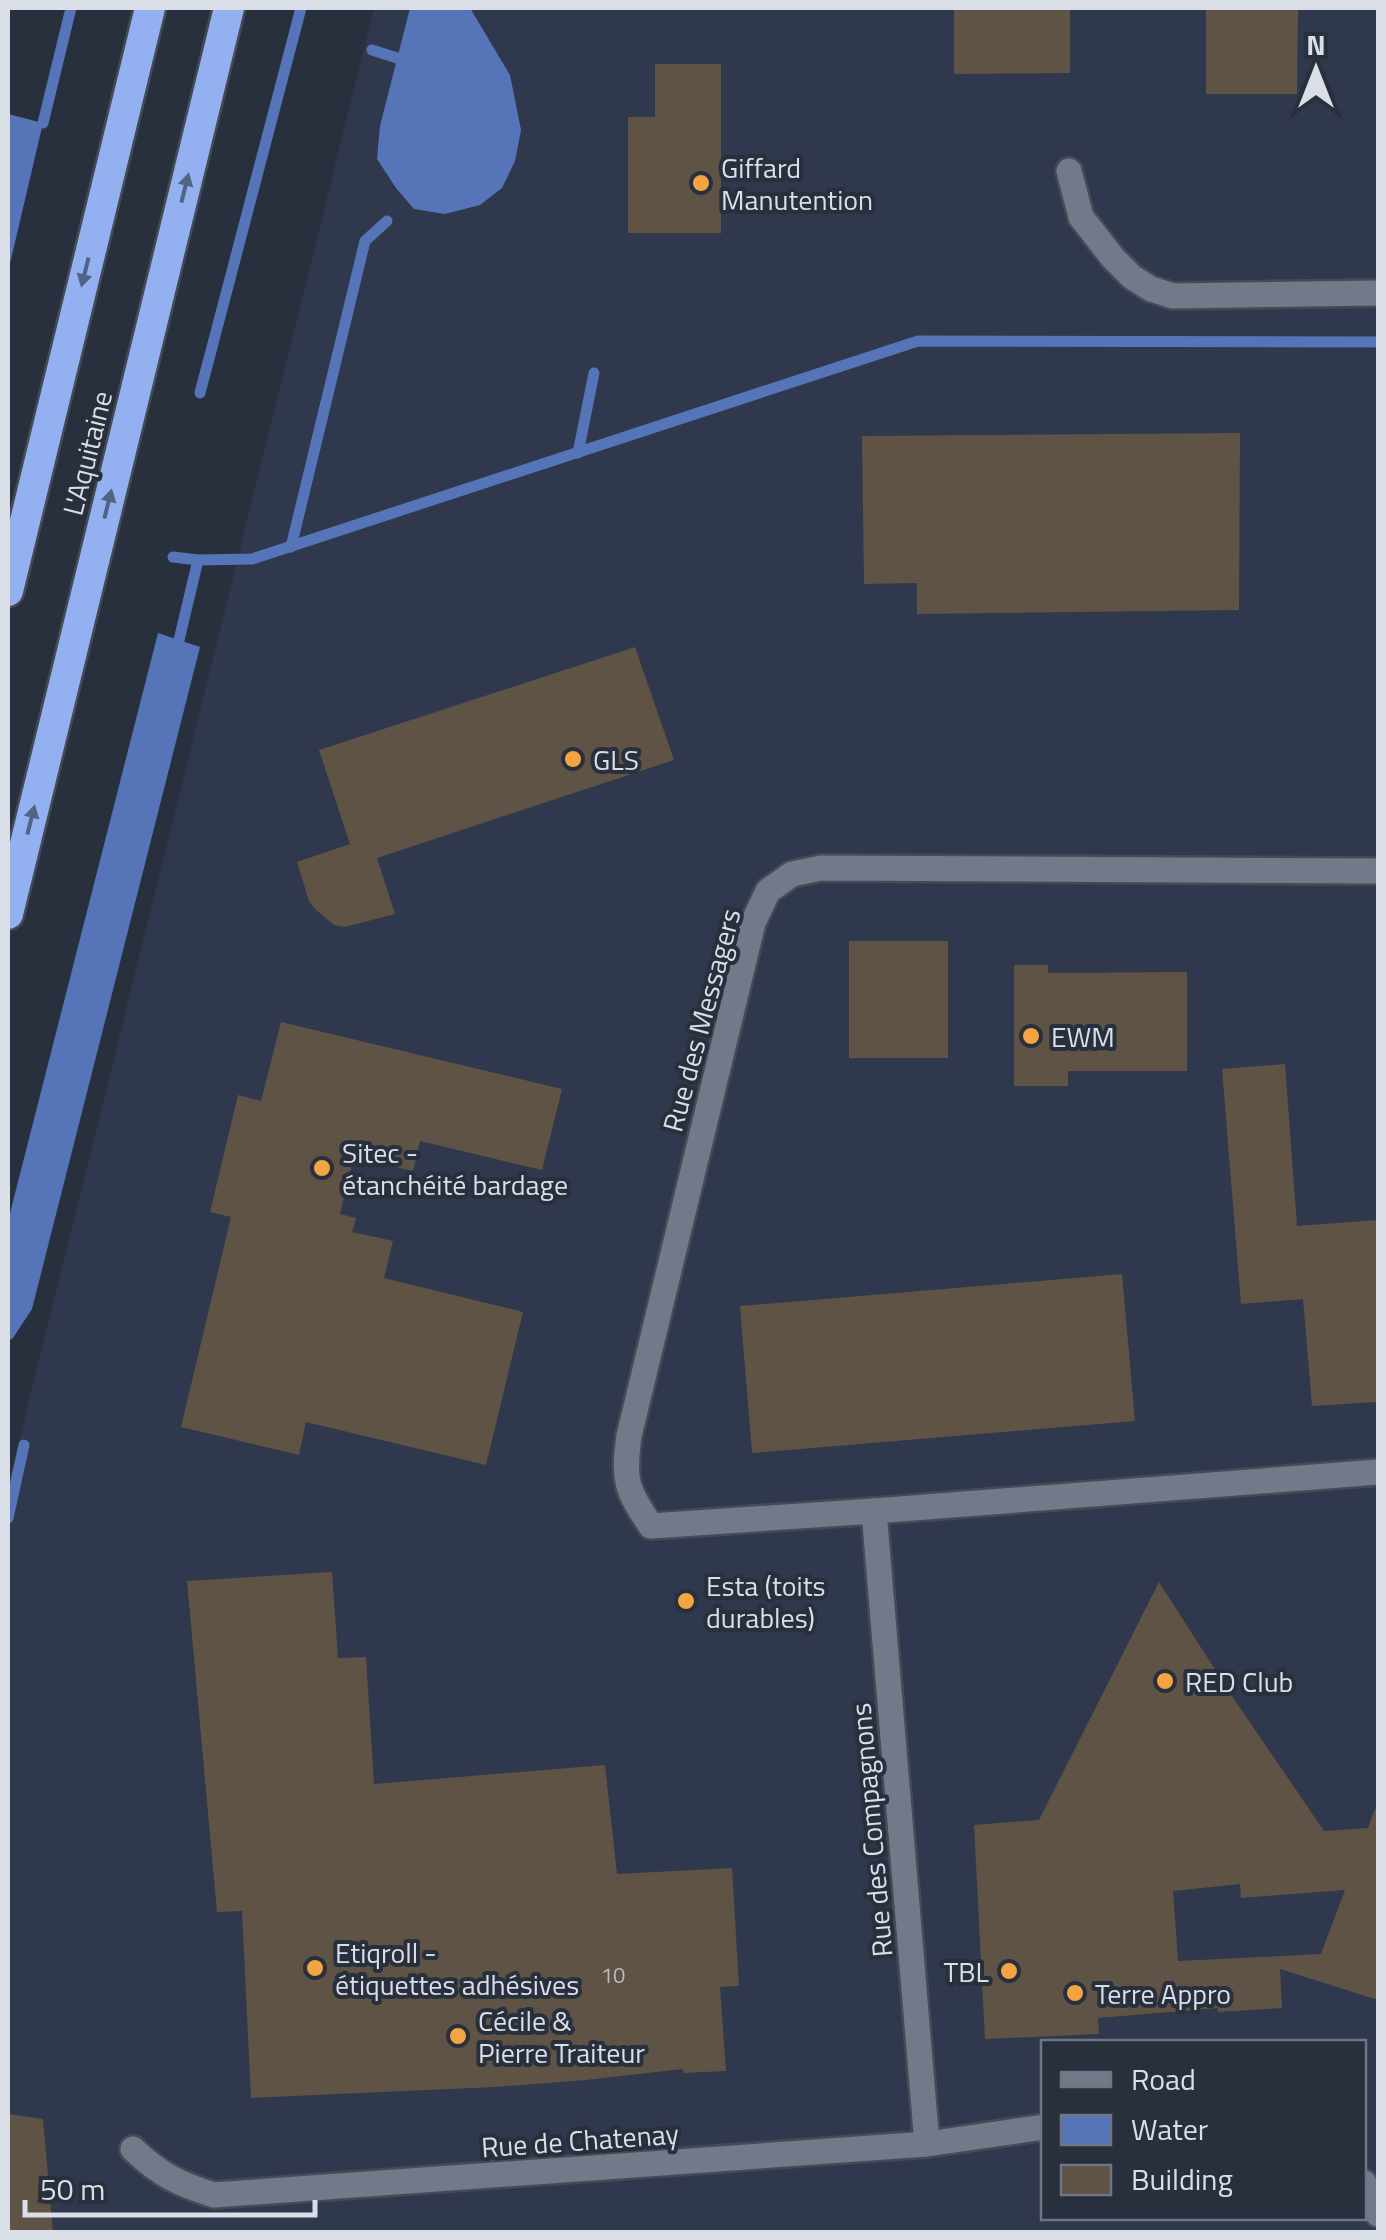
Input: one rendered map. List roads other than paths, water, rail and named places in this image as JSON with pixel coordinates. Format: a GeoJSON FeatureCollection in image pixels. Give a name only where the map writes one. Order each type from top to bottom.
{"type":"FeatureCollection","features":[{"type":"Feature","properties":{"kind":"highway","name":"L'Aquitaine"},"geometry":{"type":"LineString","coordinates":[[8,591],[150,8]]}},
{"type":"Feature","properties":{"kind":"highway","name":"L'Aquitaine"},"geometry":{"type":"LineString","coordinates":[[8,914],[229,8]]}},
{"type":"Feature","properties":{"kind":"street"},"geometry":{"type":"LineString","coordinates":[[1069,171],[1081,217],[1113,258],[1151,289],[1173,296],[1378,293]]}},
{"type":"Feature","properties":{"kind":"street","name":"Rue des Messagers"},"geometry":{"type":"LineString","coordinates":[[874,1512],[651,1526],[632,1498],[625,1468],[629,1436],[753,923],[768,891],[792,874],[820,868],[1378,871]]}},
{"type":"Feature","properties":{"kind":"street"},"geometry":{"type":"LineString","coordinates":[[874,1512],[1378,1472]]}},
{"type":"Feature","properties":{"kind":"street","name":"Rue des Compagnons"},"geometry":{"type":"LineString","coordinates":[[874,1512],[927,2144]]}},
{"type":"Feature","properties":{"kind":"street","name":"Rue de Chatenay"},"geometry":{"type":"LineString","coordinates":[[133,2149],[153,2169],[184,2186],[214,2195],[927,2144],[1041,2127]]}},
{"type":"Feature","properties":{"kind":"street"},"geometry":{"type":"LineString","coordinates":[[1366,2187],[1378,2214]]}},
{"type":"Feature","properties":{"kind":"water"},"geometry":{"type":"Polygon","coordinates":[[[410,8],[470,8],[510,75],[521,130],[515,161],[502,188],[480,205],[445,214],[414,209],[377,159],[380,126],[410,8]]]}},
{"type":"Feature","properties":{"kind":"water"},"geometry":{"type":"Polygon","coordinates":[[[8,114],[43,123],[8,272],[8,114]]]}},
{"type":"Feature","properties":{"kind":"water"},"geometry":{"type":"Polygon","coordinates":[[[158,633],[200,647],[32,1309],[8,1341],[8,1221],[158,633]]]}},
{"type":"Feature","properties":{"kind":"waterway"},"geometry":{"type":"LineString","coordinates":[[43,123],[71,8]]}},
{"type":"Feature","properties":{"kind":"waterway"},"geometry":{"type":"LineString","coordinates":[[200,393],[301,8]]}},
{"type":"Feature","properties":{"kind":"waterway"},"geometry":{"type":"LineString","coordinates":[[372,50],[397,58]]}},
{"type":"Feature","properties":{"kind":"waterway"},"geometry":{"type":"LineString","coordinates":[[291,547],[365,241],[387,221]]}},
{"type":"Feature","properties":{"kind":"waterway"},"geometry":{"type":"LineString","coordinates":[[173,557],[252,559],[918,341],[1378,342]]}},
{"type":"Feature","properties":{"kind":"waterway"},"geometry":{"type":"LineString","coordinates":[[578,453],[594,373]]}},
{"type":"Feature","properties":{"kind":"waterway"},"geometry":{"type":"LineString","coordinates":[[179,640],[198,560]]}},
{"type":"Feature","properties":{"kind":"waterway"},"geometry":{"type":"LineString","coordinates":[[8,1518],[24,1445]]}},
{"type":"Feature","properties":{"kind":"place","name":"Giffard Manutention"},"geometry":{"type":"Point","coordinates":[701,183]}},
{"type":"Feature","properties":{"kind":"place","name":"GLS"},"geometry":{"type":"Point","coordinates":[573,759]}},
{"type":"Feature","properties":{"kind":"place","name":"EWM"},"geometry":{"type":"Point","coordinates":[1031,1036]}},
{"type":"Feature","properties":{"kind":"place","name":"Sitec - étanchéité bardage"},"geometry":{"type":"Point","coordinates":[322,1168]}},
{"type":"Feature","properties":{"kind":"place","name":"Esta (toits durables)"},"geometry":{"type":"Point","coordinates":[686,1601]}},
{"type":"Feature","properties":{"kind":"place","name":"RED Club"},"geometry":{"type":"Point","coordinates":[1165,1681]}},
{"type":"Feature","properties":{"kind":"place","name":"Etiqroll - étiquettes adhésives"},"geometry":{"type":"Point","coordinates":[315,1968]}},
{"type":"Feature","properties":{"kind":"place","name":"TBL"},"geometry":{"type":"Point","coordinates":[1009,1971]}},
{"type":"Feature","properties":{"kind":"place","name":"Terre Appro"},"geometry":{"type":"Point","coordinates":[1075,1993]}},
{"type":"Feature","properties":{"kind":"place","name":"Cécile & Pierre Traiteur"},"geometry":{"type":"Point","coordinates":[458,2036]}}]}
